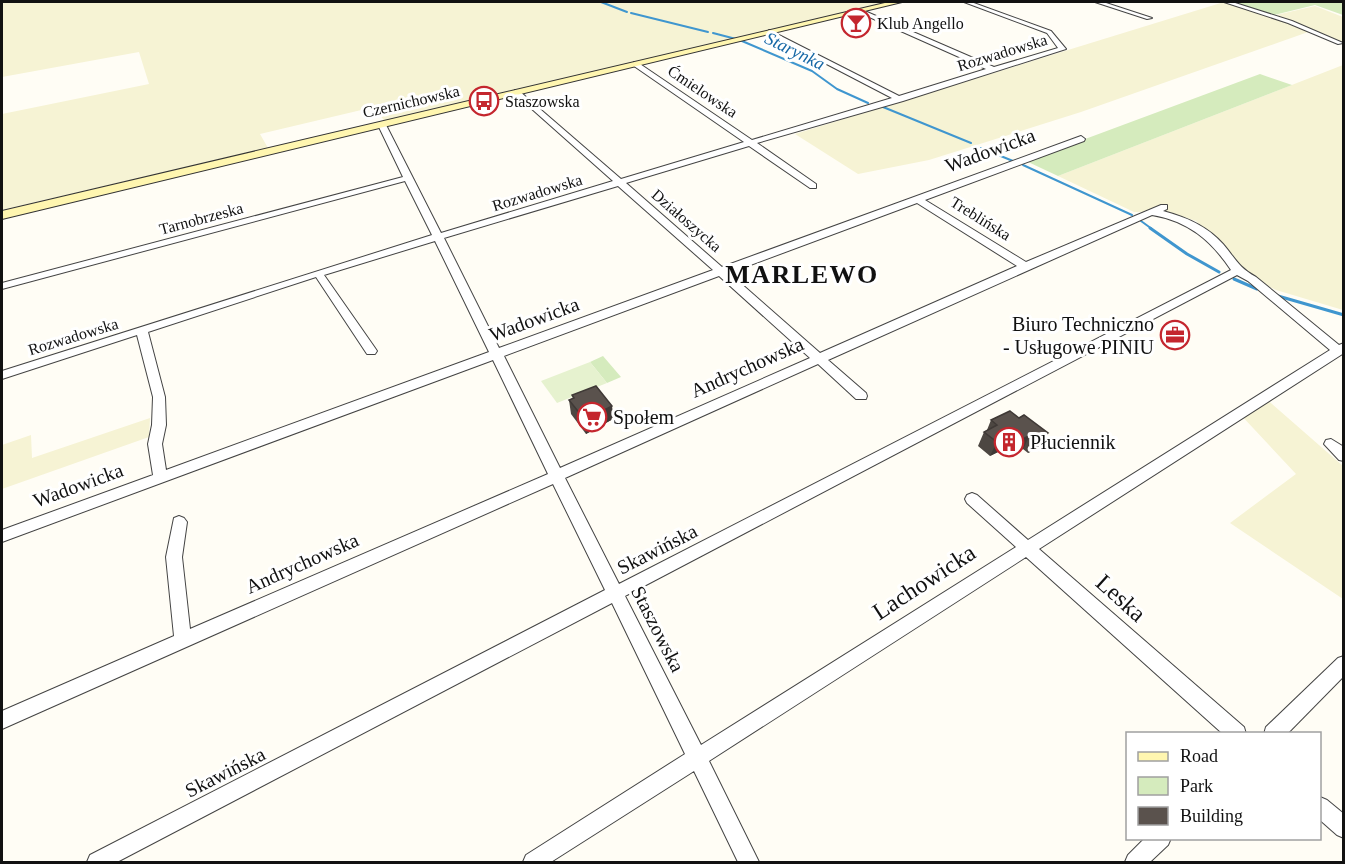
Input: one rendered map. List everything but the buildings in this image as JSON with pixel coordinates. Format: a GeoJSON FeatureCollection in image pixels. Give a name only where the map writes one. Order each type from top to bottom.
{"type":"FeatureCollection","features":[{"type":"Feature","properties":{"kind":"street","name":"Czernichowska"},"geometry":{"type":"LineString","coordinates":[[2,215],[898,2]]}},
{"type":"Feature","properties":{"kind":"street","name":"Rozwadowska"},"geometry":{"type":"LineString","coordinates":[[2,375],[318,273],[1060,50],[1060,44],[1049,32],[967,2]]}},
{"type":"Feature","properties":{"kind":"street"},"geometry":{"type":"LineString","coordinates":[[1098,2],[1149,18]]}},
{"type":"Feature","properties":{"kind":"street"},"geometry":{"type":"LineString","coordinates":[[1227,2],[1290,21],[1340,43]]}},
{"type":"Feature","properties":{"kind":"street"},"geometry":{"type":"LineString","coordinates":[[860,11],[994,70]]}},
{"type":"Feature","properties":{"kind":"street"},"geometry":{"type":"LineString","coordinates":[[769,32],[900,99]]}},
{"type":"Feature","properties":{"kind":"street","name":"Ćmielowska"},"geometry":{"type":"LineString","coordinates":[[637,64],[813,186]]}},
{"type":"Feature","properties":{"kind":"street","name":"Działoszycka"},"geometry":{"type":"LineString","coordinates":[[518,92],[861,396]]}},
{"type":"Feature","properties":{"kind":"street","name":"Staszowska"},"geometry":{"type":"LineString","coordinates":[[382,125],[749,862]]}},
{"type":"Feature","properties":{"kind":"street","name":"Wadowicka"},"geometry":{"type":"LineString","coordinates":[[2,536],[1081,139]]}},
{"type":"Feature","properties":{"kind":"street","name":"Tarnobrzeska"},"geometry":{"type":"LineString","coordinates":[[2,286],[408,178]]}},
{"type":"Feature","properties":{"kind":"street","name":"Treblińska"},"geometry":{"type":"LineString","coordinates":[[917,199],[1026,267]]}},
{"type":"Feature","properties":{"kind":"street","name":"Andrychowska"},"geometry":{"type":"LineString","coordinates":[[2,720],[1164,207]]}},
{"type":"Feature","properties":{"kind":"street"},"geometry":{"type":"LineString","coordinates":[[1151,212],[1192,223],[1227,256],[1235,272],[1252,279],[1341,348]]}},
{"type":"Feature","properties":{"kind":"street","name":"Skawińska"},"geometry":{"type":"LineString","coordinates":[[97,862],[1235,272]]}},
{"type":"Feature","properties":{"kind":"street"},"geometry":{"type":"LineString","coordinates":[[318,273],[371,351]]}},
{"type":"Feature","properties":{"kind":"street"},"geometry":{"type":"LineString","coordinates":[[142,331],[159,397],[159,425],[155,444],[160,476]]}},
{"type":"Feature","properties":{"kind":"street","name":"Lachowicka"},"geometry":{"type":"LineString","coordinates":[[533,862],[1341,348]]}},
{"type":"Feature","properties":{"kind":"street"},"geometry":{"type":"LineString","coordinates":[[1331,444],[1344,456]]}},
{"type":"Feature","properties":{"kind":"street","name":"Leska"},"geometry":{"type":"LineString","coordinates":[[972,499],[1235,732]]}},
{"type":"Feature","properties":{"kind":"street"},"geometry":{"type":"LineString","coordinates":[[179,522],[174,557],[183,640]]}},
{"type":"Feature","properties":{"kind":"street"},"geometry":{"type":"LineString","coordinates":[[1275,732],[1344,664]]}},
{"type":"Feature","properties":{"kind":"street"},"geometry":{"type":"LineString","coordinates":[[1321,808],[1344,828]]}},
{"type":"Feature","properties":{"kind":"street"},"geometry":{"type":"LineString","coordinates":[[1135,862],[1159,840]]}},
{"type":"Feature","properties":{"kind":"shaded area"},"geometry":{"type":"Polygon","coordinates":[[[2,2],[893,2],[386,123],[374,107],[260,134],[268,148],[2,210],[2,114],[149,84],[139,52],[2,77],[2,2]]]}},
{"type":"Feature","properties":{"kind":"shaded area"},"geometry":{"type":"Polygon","coordinates":[[[1224,2],[1311,31],[1081,112],[929,160],[858,174],[795,134],[1224,2]]]}},
{"type":"Feature","properties":{"kind":"shaded area"},"geometry":{"type":"Polygon","coordinates":[[[1315,6],[1343,17],[1343,42],[1276,15],[1315,6]]]}},
{"type":"Feature","properties":{"kind":"shaded area"},"geometry":{"type":"Polygon","coordinates":[[[1343,65],[1343,310],[1276,290],[1243,274],[1231,256],[1196,221],[1169,212],[1134,212],[1058,176],[1343,65]]]}},
{"type":"Feature","properties":{"kind":"shaded area"},"geometry":{"type":"Polygon","coordinates":[[[1265,398],[1343,466],[1343,599],[1230,523],[1296,474],[1239,413],[1265,398]]]}},
{"type":"Feature","properties":{"kind":"shaded area"},"geometry":{"type":"Polygon","coordinates":[[[150,418],[149,437],[2,489],[2,445],[31,435],[32,458],[150,418]]]}},
{"type":"Feature","properties":{"kind":"green space"},"geometry":{"type":"Polygon","coordinates":[[[1229,2],[1343,2],[1343,15],[1315,5],[1274,15],[1229,2]]]}},
{"type":"Feature","properties":{"kind":"green space"},"geometry":{"type":"Polygon","coordinates":[[[1260,74],[1292,85],[1058,176],[1026,161],[1260,74]]]}},
{"type":"Feature","properties":{"kind":"green space"},"geometry":{"type":"Polygon","coordinates":[[[603,356],[621,377],[607,383],[590,362],[603,356]]]}},
{"type":"Feature","properties":{"kind":"green space"},"geometry":{"type":"Polygon","coordinates":[[[590,362],[607,383],[557,403],[541,381],[590,362]]]}},
{"type":"Feature","properties":{"kind":"waterway","name":"Starynka"},"geometry":{"type":"LineString","coordinates":[[601,2],[627,12]]}},
{"type":"Feature","properties":{"kind":"waterway","name":"Starynka"},"geometry":{"type":"LineString","coordinates":[[631,13],[708,32]]}},
{"type":"Feature","properties":{"kind":"waterway","name":"Starynka"},"geometry":{"type":"LineString","coordinates":[[713,33],[736,39]]}},
{"type":"Feature","properties":{"kind":"waterway","name":"Starynka"},"geometry":{"type":"LineString","coordinates":[[742,41],[812,71],[837,89],[868,103]]}},
{"type":"Feature","properties":{"kind":"waterway","name":"Starynka"},"geometry":{"type":"LineString","coordinates":[[883,107],[971,143]]}},
{"type":"Feature","properties":{"kind":"waterway","name":"Starynka"},"geometry":{"type":"LineString","coordinates":[[981,148],[1013,161]]}},
{"type":"Feature","properties":{"kind":"waterway","name":"Starynka"},"geometry":{"type":"LineString","coordinates":[[1023,165],[1132,215]]}},
{"type":"Feature","properties":{"kind":"waterway","name":"Starynka"},"geometry":{"type":"LineString","coordinates":[[1141,221],[1152,229]]}},
{"type":"Feature","properties":{"kind":"waterway","name":"Starynka"},"geometry":{"type":"LineString","coordinates":[[1150,228],[1187,254],[1219,272]]}},
{"type":"Feature","properties":{"kind":"waterway","name":"Starynka"},"geometry":{"type":"LineString","coordinates":[[1234,279],[1257,289]]}},
{"type":"Feature","properties":{"kind":"waterway","name":"Starynka"},"geometry":{"type":"LineString","coordinates":[[1278,296],[1344,315]]}},
{"type":"Feature","properties":{"kind":"place","name":"Klub Angello"},"geometry":{"type":"Point","coordinates":[856,23]}},
{"type":"Feature","properties":{"kind":"place","name":"Staszowska"},"geometry":{"type":"Point","coordinates":[484,101]}},
{"type":"Feature","properties":{"kind":"place","name":"Biuro Techniczno - Usługowe PINIU"},"geometry":{"type":"Point","coordinates":[1175,335]}},
{"type":"Feature","properties":{"kind":"place","name":"Społem"},"geometry":{"type":"Point","coordinates":[592,417]}},
{"type":"Feature","properties":{"kind":"place","name":"Płuciennik"},"geometry":{"type":"Point","coordinates":[1009,442]}},
{"type":"Feature","properties":{"kind":"district","name":"MARLEWO"},"geometry":{"type":"Point","coordinates":[802,274]}}]}
